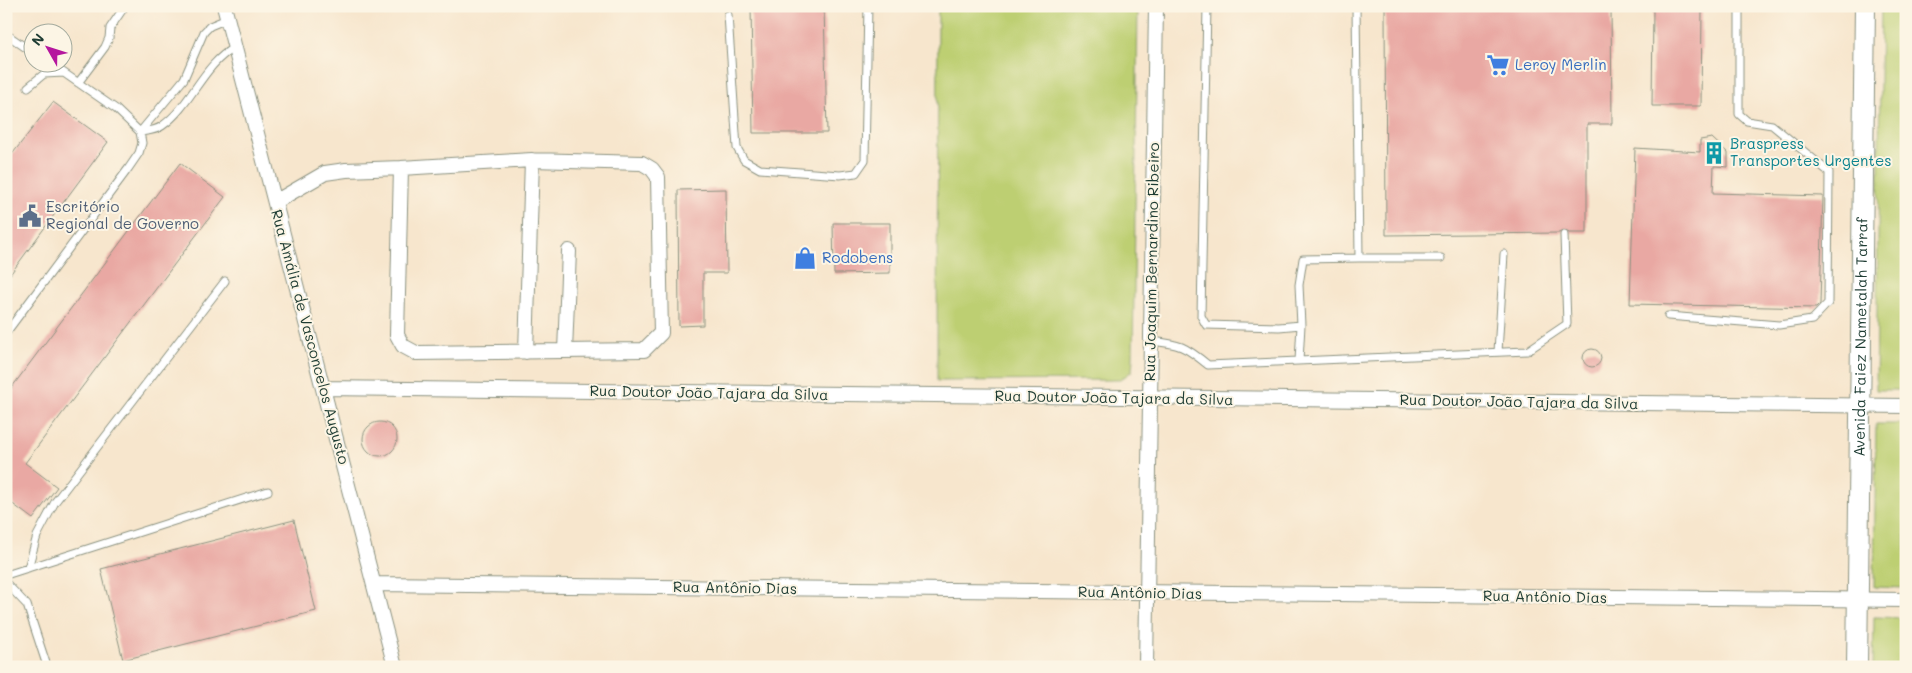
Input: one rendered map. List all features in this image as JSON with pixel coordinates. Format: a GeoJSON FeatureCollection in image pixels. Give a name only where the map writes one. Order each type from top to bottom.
{"type":"FeatureCollection","features":[{"type":"Feature","properties":{"kind":"street","name":"Rua Joaquim Bernardino Ribeiro"},"geometry":{"type":"LineString","coordinates":[[1146,667],[1156,6]]}},
{"type":"Feature","properties":{"kind":"street","name":"Avenida Faiez Nametalah Tarraf"},"geometry":{"type":"LineString","coordinates":[[1857,667],[1865,6]]}},
{"type":"Feature","properties":{"kind":"street","name":"Rua Amália de Vasconcelos Augusto"},"geometry":{"type":"LineString","coordinates":[[226,13],[395,667]]}},
{"type":"Feature","properties":{"kind":"street"},"geometry":{"type":"LineString","coordinates":[[275,202],[325,173],[346,170],[532,160],[642,163],[652,169],[658,177],[661,333],[644,350],[416,353],[403,346],[397,335],[401,168]]}},
{"type":"Feature","properties":{"kind":"street"},"geometry":{"type":"LineString","coordinates":[[526,352],[532,160]]}},
{"type":"Feature","properties":{"kind":"street"},"geometry":{"type":"LineString","coordinates":[[565,351],[569,251]]}},
{"type":"Feature","properties":{"kind":"street","name":"Rua Doutor João Tajara da Silva"},"geometry":{"type":"LineString","coordinates":[[323,388],[1906,406]]}},
{"type":"Feature","properties":{"kind":"street","name":"Rua Antônio Dias"},"geometry":{"type":"LineString","coordinates":[[374,584],[1906,600]]}},
{"type":"Feature","properties":{"kind":"lane"},"geometry":{"type":"LineString","coordinates":[[6,10],[9,6]]}},
{"type":"Feature","properties":{"kind":"lane"},"geometry":{"type":"LineString","coordinates":[[78,83],[105,47],[109,38],[110,28],[125,6]]}},
{"type":"Feature","properties":{"kind":"lane"},"geometry":{"type":"LineString","coordinates":[[728,15],[737,148],[744,160],[760,168],[840,175],[856,173],[865,160],[868,6]]}},
{"type":"Feature","properties":{"kind":"lane"},"geometry":{"type":"LineString","coordinates":[[1207,6],[1203,321],[1206,325],[1301,325]]}},
{"type":"Feature","properties":{"kind":"lane"},"geometry":{"type":"LineString","coordinates":[[1356,6],[1359,258]]}},
{"type":"Feature","properties":{"kind":"lane"},"geometry":{"type":"LineString","coordinates":[[1668,316],[1779,325],[1812,320],[1828,303],[1829,172],[1772,126],[1747,120],[1739,114],[1739,6]]}},
{"type":"Feature","properties":{"kind":"lane"},"geometry":{"type":"LineString","coordinates":[[140,132],[184,79],[204,32],[226,13]]}},
{"type":"Feature","properties":{"kind":"lane"},"geometry":{"type":"LineString","coordinates":[[6,34],[22,45]]}},
{"type":"Feature","properties":{"kind":"lane"},"geometry":{"type":"LineString","coordinates":[[140,132],[161,126],[177,111],[215,61],[235,47]]}},
{"type":"Feature","properties":{"kind":"lane"},"geometry":{"type":"LineString","coordinates":[[6,333],[139,153],[142,143],[140,132],[116,109],[64,73],[44,74],[28,87]]}},
{"type":"Feature","properties":{"kind":"lane"},"geometry":{"type":"LineString","coordinates":[[1151,341],[1177,344],[1208,365],[1527,351],[1567,324],[1564,235]]}},
{"type":"Feature","properties":{"kind":"lane"},"geometry":{"type":"LineString","coordinates":[[1498,352],[1504,254]]}},
{"type":"Feature","properties":{"kind":"lane"},"geometry":{"type":"LineString","coordinates":[[1299,361],[1301,325],[1299,285],[1303,259],[1441,258]]}},
{"type":"Feature","properties":{"kind":"lane"},"geometry":{"type":"LineString","coordinates":[[28,568],[37,536],[55,502],[225,281]]}},
{"type":"Feature","properties":{"kind":"lane"},"geometry":{"type":"LineString","coordinates":[[6,575],[268,491]]}},
{"type":"Feature","properties":{"kind":"lane"},"geometry":{"type":"LineString","coordinates":[[6,583],[27,606],[46,664]]}},
{"type":"Feature","properties":{"kind":"green space"},"geometry":{"type":"Polygon","coordinates":[[[938,6],[1138,6],[1133,358],[1132,371],[1120,380],[937,381],[938,6]]]}},
{"type":"Feature","properties":{"kind":"green space"},"geometry":{"type":"Polygon","coordinates":[[[1881,6],[1906,6],[1906,390],[1876,390],[1881,6]]]}},
{"type":"Feature","properties":{"kind":"green space"},"geometry":{"type":"Polygon","coordinates":[[[1876,424],[1906,424],[1906,588],[1874,587],[1876,424]]]}},
{"type":"Feature","properties":{"kind":"green space"},"geometry":{"type":"Polygon","coordinates":[[[1874,617],[1906,618],[1906,667],[1873,667],[1874,617]]]}},
{"type":"Feature","properties":{"kind":"building"},"geometry":{"type":"Polygon","coordinates":[[[751,6],[824,6],[827,133],[753,133],[751,6]]]}},
{"type":"Feature","properties":{"kind":"building","name":"Leroy Merlin"},"geometry":{"type":"Polygon","coordinates":[[[1385,6],[1611,6],[1612,124],[1587,124],[1587,233],[1569,233],[1564,230],[1559,233],[1386,235],[1385,6]]]}},
{"type":"Feature","properties":{"kind":"building"},"geometry":{"type":"Polygon","coordinates":[[[1653,9],[1702,9],[1701,106],[1652,106],[1653,9]]]}},
{"type":"Feature","properties":{"kind":"building","name":"Escritório Regional de Governo"},"geometry":{"type":"Polygon","coordinates":[[[53,102],[108,142],[6,280],[6,162],[53,102]]]}},
{"type":"Feature","properties":{"kind":"building"},"geometry":{"type":"Polygon","coordinates":[[[1712,138],[1728,153],[1728,167],[1714,166],[1713,193],[1823,196],[1820,304],[1816,308],[1630,304],[1635,148],[1700,152],[1700,140],[1712,138]]]}},
{"type":"Feature","properties":{"kind":"building"},"geometry":{"type":"Polygon","coordinates":[[[180,163],[225,197],[25,463],[57,487],[33,519],[6,499],[6,395],[180,163]]]}},
{"type":"Feature","properties":{"kind":"building"},"geometry":{"type":"Polygon","coordinates":[[[726,189],[727,273],[703,273],[703,325],[679,326],[678,190],[726,189]]]}},
{"type":"Feature","properties":{"kind":"building"},"geometry":{"type":"Polygon","coordinates":[[[833,223],[890,223],[890,273],[834,274],[833,223]]]}},
{"type":"Feature","properties":{"kind":"building"},"geometry":{"type":"Polygon","coordinates":[[[1592,349],[1598,352],[1601,358],[1598,364],[1592,367],[1586,364],[1583,358],[1586,352],[1592,349]]]}},
{"type":"Feature","properties":{"kind":"building"},"geometry":{"type":"Polygon","coordinates":[[[380,422],[392,427],[397,439],[392,451],[380,456],[368,451],[363,439],[368,427],[380,422]]]}},
{"type":"Feature","properties":{"kind":"building"},"geometry":{"type":"Polygon","coordinates":[[[294,520],[316,611],[123,660],[101,569],[294,520]]]}},
{"type":"Feature","properties":{"kind":"place","name":"Leroy Merlin"},"geometry":{"type":"Point","coordinates":[1498,65]}},
{"type":"Feature","properties":{"kind":"place","name":"Braspress Transportes Urgentes"},"geometry":{"type":"Point","coordinates":[1714,153]}},
{"type":"Feature","properties":{"kind":"place","name":"Escritório Regional de Governo"},"geometry":{"type":"Point","coordinates":[30,216]}},
{"type":"Feature","properties":{"kind":"place","name":"Rodobens"},"geometry":{"type":"Point","coordinates":[805,258]}}]}
